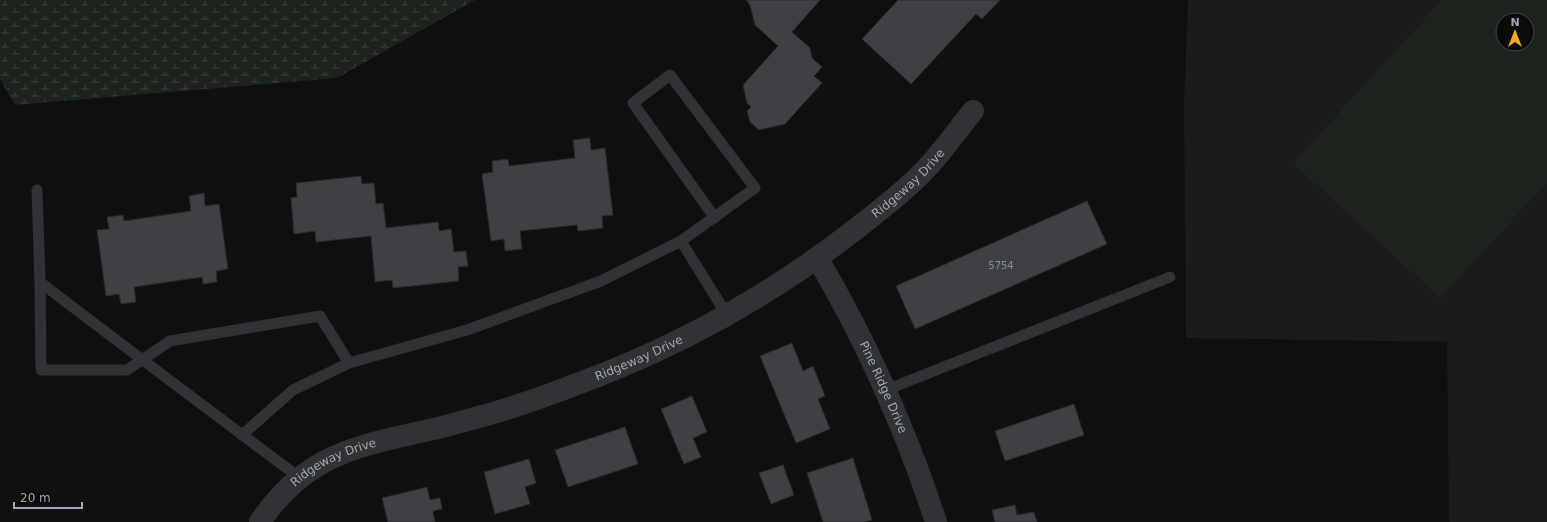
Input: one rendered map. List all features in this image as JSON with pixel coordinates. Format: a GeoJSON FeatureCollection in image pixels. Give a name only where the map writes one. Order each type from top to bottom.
{"type":"FeatureCollection","features":[{"type":"Feature","properties":{"kind":"street","name":"Ridgeway Drive"},"geometry":{"type":"LineString","coordinates":[[260,522],[283,493],[300,478],[316,466],[351,449],[492,413],[555,392],[674,343],[727,315],[818,259],[879,211],[919,176],[973,111]]}},
{"type":"Feature","properties":{"kind":"street","name":"Pine Ridge Drive"},"geometry":{"type":"LineString","coordinates":[[818,259],[855,325],[886,390],[908,440],[936,522]]}},
{"type":"Feature","properties":{"kind":"lane"},"geometry":{"type":"LineString","coordinates":[[242,435],[292,390],[349,363],[467,330],[601,280],[681,242],[715,218],[755,188],[670,75],[633,103],[715,218]]}},
{"type":"Feature","properties":{"kind":"lane"},"geometry":{"type":"LineString","coordinates":[[37,190],[41,370],[127,370],[170,341],[320,316],[349,363]]}},
{"type":"Feature","properties":{"kind":"lane"},"geometry":{"type":"LineString","coordinates":[[681,242],[727,315]]}},
{"type":"Feature","properties":{"kind":"lane"},"geometry":{"type":"LineString","coordinates":[[886,390],[1170,277]]}},
{"type":"Feature","properties":{"kind":"lane"},"geometry":{"type":"LineString","coordinates":[[40,282],[142,361],[300,478]]}},
{"type":"Feature","properties":{"kind":"shaded area"},"geometry":{"type":"Polygon","coordinates":[[[1188,0],[1547,0],[1547,522],[1449,522],[1447,342],[1186,338],[1184,106],[1188,0]]]}},
{"type":"Feature","properties":{"kind":"green space"},"geometry":{"type":"Polygon","coordinates":[[[0,0],[475,0],[337,78],[15,105],[0,79],[0,0]]]}},
{"type":"Feature","properties":{"kind":"green space"},"geometry":{"type":"Polygon","coordinates":[[[1442,0],[1547,0],[1547,183],[1440,298],[1293,163],[1442,0]]]}},
{"type":"Feature","properties":{"kind":"building"},"geometry":{"type":"Polygon","coordinates":[[[746,0],[820,0],[792,32],[810,48],[812,58],[822,67],[814,76],[822,83],[785,124],[759,130],[750,122],[747,111],[751,107],[747,103],[743,85],[778,46],[755,25],[750,5],[746,0]]]}},
{"type":"Feature","properties":{"kind":"building"},"geometry":{"type":"Polygon","coordinates":[[[898,0],[1000,0],[982,19],[976,14],[911,84],[862,39],[898,0]]]}},
{"type":"Feature","properties":{"kind":"building"},"geometry":{"type":"Polygon","coordinates":[[[590,138],[591,150],[605,148],[613,215],[602,216],[603,228],[578,231],[577,225],[520,231],[522,249],[505,251],[504,239],[491,241],[482,174],[493,172],[492,161],[508,159],[509,166],[575,158],[573,140],[590,138]]]}},
{"type":"Feature","properties":{"kind":"building"},"geometry":{"type":"Polygon","coordinates":[[[361,176],[362,184],[374,183],[376,204],[383,203],[386,228],[438,222],[439,231],[451,229],[454,252],[466,251],[468,266],[458,267],[459,281],[393,288],[392,280],[375,282],[371,236],[316,242],[315,231],[294,234],[291,198],[297,197],[296,183],[361,176]]]}},
{"type":"Feature","properties":{"kind":"building"},"geometry":{"type":"Polygon","coordinates":[[[204,193],[205,206],[219,204],[228,269],[216,271],[217,282],[203,284],[202,277],[134,287],[136,302],[121,304],[119,294],[106,296],[97,230],[109,229],[107,217],[123,215],[124,221],[191,211],[189,196],[204,193]]]}},
{"type":"Feature","properties":{"kind":"building"},"geometry":{"type":"Polygon","coordinates":[[[1087,201],[1107,244],[915,329],[896,286],[1087,201]]]}},
{"type":"Feature","properties":{"kind":"building"},"geometry":{"type":"Polygon","coordinates":[[[792,343],[803,371],[813,366],[825,396],[818,399],[830,429],[796,443],[760,356],[792,343]]]}},
{"type":"Feature","properties":{"kind":"building"},"geometry":{"type":"Polygon","coordinates":[[[692,396],[707,432],[693,438],[701,457],[684,464],[661,409],[692,396]]]}},
{"type":"Feature","properties":{"kind":"building"},"geometry":{"type":"Polygon","coordinates":[[[1074,404],[1084,435],[1005,461],[995,431],[1074,404]]]}},
{"type":"Feature","properties":{"kind":"building"},"geometry":{"type":"Polygon","coordinates":[[[625,427],[638,464],[568,487],[555,450],[625,427]]]}},
{"type":"Feature","properties":{"kind":"building"},"geometry":{"type":"Polygon","coordinates":[[[853,458],[872,520],[864,522],[823,522],[807,473],[853,458]]]}},
{"type":"Feature","properties":{"kind":"building"},"geometry":{"type":"Polygon","coordinates":[[[529,459],[536,483],[525,487],[530,504],[495,514],[484,472],[529,459]]]}},
{"type":"Feature","properties":{"kind":"building"},"geometry":{"type":"Polygon","coordinates":[[[783,465],[794,495],[771,504],[759,473],[783,465]]]}},
{"type":"Feature","properties":{"kind":"building"},"geometry":{"type":"Polygon","coordinates":[[[427,487],[430,500],[440,498],[442,509],[433,511],[435,522],[388,522],[382,498],[427,487]]]}},
{"type":"Feature","properties":{"kind":"building"},"geometry":{"type":"Polygon","coordinates":[[[1015,505],[1017,515],[1034,512],[1037,522],[995,522],[992,510],[1015,505]]]}}]}
